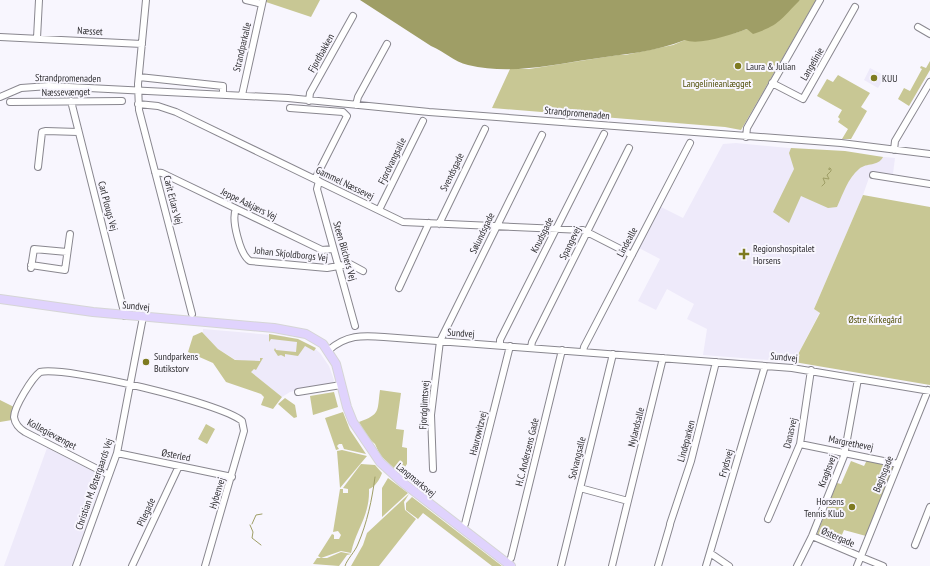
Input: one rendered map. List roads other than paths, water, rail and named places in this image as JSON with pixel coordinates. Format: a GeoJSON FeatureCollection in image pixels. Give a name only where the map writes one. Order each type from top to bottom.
{"type":"FeatureCollection","features":[{"type":"Feature","properties":{"kind":"main road","name":"Sundvej"},"geometry":{"type":"LineString","coordinates":[[0,299],[125,316],[274,328],[301,332],[318,340],[328,350]]}},
{"type":"Feature","properties":{"kind":"main road","name":"Langmarksvej"},"geometry":{"type":"LineString","coordinates":[[328,350],[336,364],[353,422],[362,438],[380,462],[402,482],[511,562]]}},
{"type":"Feature","properties":{"kind":"street"},"geometry":{"type":"LineString","coordinates":[[37,38],[39,0]]}},
{"type":"Feature","properties":{"kind":"street"},"geometry":{"type":"LineString","coordinates":[[138,90],[146,0]]}},
{"type":"Feature","properties":{"kind":"street","name":"Strandparkalle"},"geometry":{"type":"LineString","coordinates":[[242,95],[263,2],[246,0]]}},
{"type":"Feature","properties":{"kind":"street"},"geometry":{"type":"LineString","coordinates":[[746,137],[747,128],[820,0]]}},
{"type":"Feature","properties":{"kind":"street","name":"Langelinie"},"geometry":{"type":"LineString","coordinates":[[772,83],[803,99],[855,8]]}},
{"type":"Feature","properties":{"kind":"street","name":"Fjordbakken"},"geometry":{"type":"LineString","coordinates":[[309,101],[310,93],[353,16]]}},
{"type":"Feature","properties":{"kind":"street"},"geometry":{"type":"LineString","coordinates":[[918,27],[930,34]]}},
{"type":"Feature","properties":{"kind":"street","name":"Næsset"},"geometry":{"type":"LineString","coordinates":[[0,37],[142,44]]}},
{"type":"Feature","properties":{"kind":"street"},"geometry":{"type":"LineString","coordinates":[[356,106],[358,97],[387,44]]}},
{"type":"Feature","properties":{"kind":"street"},"geometry":{"type":"LineString","coordinates":[[139,78],[223,86],[223,94]]}},
{"type":"Feature","properties":{"kind":"street"},"geometry":{"type":"LineString","coordinates":[[894,150],[895,141],[930,82]]}},
{"type":"Feature","properties":{"kind":"street","name":"Strandpromenaden"},"geometry":{"type":"LineString","coordinates":[[0,97],[21,88],[36,86],[242,95],[356,106],[841,144],[930,154]]}},
{"type":"Feature","properties":{"kind":"street","name":"Carit Etlars Vej"},"geometry":{"type":"LineString","coordinates":[[138,90],[138,104],[192,314]]}},
{"type":"Feature","properties":{"kind":"street","name":"Næssevænget"},"geometry":{"type":"LineString","coordinates":[[10,102],[122,102]]}},
{"type":"Feature","properties":{"kind":"street","name":"Carl Plougs Vej"},"geometry":{"type":"LineString","coordinates":[[72,102],[78,132],[125,316]]}},
{"type":"Feature","properties":{"kind":"street","name":"Gammel Næssevej"},"geometry":{"type":"LineString","coordinates":[[138,104],[170,109],[406,223],[587,231]]}},
{"type":"Feature","properties":{"kind":"street"},"geometry":{"type":"LineString","coordinates":[[290,108],[343,112],[347,116],[317,180]]}},
{"type":"Feature","properties":{"kind":"street","name":"Fjordvangsalle"},"geometry":{"type":"LineString","coordinates":[[379,210],[423,121]]}},
{"type":"Feature","properties":{"kind":"street","name":"Svendsgade"},"geometry":{"type":"LineString","coordinates":[[439,224],[485,129]]}},
{"type":"Feature","properties":{"kind":"street"},"geometry":{"type":"LineString","coordinates":[[38,167],[42,132],[78,132]]}},
{"type":"Feature","properties":{"kind":"street","name":"Knudsgade"},"geometry":{"type":"LineString","coordinates":[[500,345],[500,340],[604,134]]}},
{"type":"Feature","properties":{"kind":"street","name":"Sølundsgade"},"geometry":{"type":"LineString","coordinates":[[440,341],[542,135]]}},
{"type":"Feature","properties":{"kind":"street","name":"Lindealle"},"geometry":{"type":"LineString","coordinates":[[583,352],[584,347],[690,143]]}},
{"type":"Feature","properties":{"kind":"street","name":"Spangevej"},"geometry":{"type":"LineString","coordinates":[[531,347],[532,342],[628,148]]}},
{"type":"Feature","properties":{"kind":"street","name":"Jeppe Aakjærs Vej"},"geometry":{"type":"LineString","coordinates":[[155,172],[162,173],[322,250],[333,249]]}},
{"type":"Feature","properties":{"kind":"street"},"geometry":{"type":"LineString","coordinates":[[873,175],[930,184]]}},
{"type":"Feature","properties":{"kind":"street","name":"Steen Blichers Vej"},"geometry":{"type":"LineString","coordinates":[[317,180],[317,189],[355,326]]}},
{"type":"Feature","properties":{"kind":"street","name":"Johan Skjoldborgs Vej"},"geometry":{"type":"LineString","coordinates":[[236,208],[233,218],[242,253],[247,259],[253,262],[325,268],[339,266]]}},
{"type":"Feature","properties":{"kind":"street"},"geometry":{"type":"LineString","coordinates":[[400,288],[429,223]]}},
{"type":"Feature","properties":{"kind":"street"},"geometry":{"type":"LineString","coordinates":[[587,231],[632,255]]}},
{"type":"Feature","properties":{"kind":"street"},"geometry":{"type":"LineString","coordinates":[[67,252],[34,249],[31,267],[65,270],[70,234]]}},
{"type":"Feature","properties":{"kind":"street"},"geometry":{"type":"LineString","coordinates":[[339,266],[350,264],[363,271]]}},
{"type":"Feature","properties":{"kind":"street","name":"Christian M. Østergaards Vej"},"geometry":{"type":"LineString","coordinates":[[76,566],[117,453],[143,317]]}},
{"type":"Feature","properties":{"kind":"street","name":"Sundvej"},"geometry":{"type":"LineString","coordinates":[[328,350],[345,339],[360,335],[531,347],[811,370],[929,390]]}},
{"type":"Feature","properties":{"kind":"street","name":"Fjordglimtsvej"},"geometry":{"type":"LineString","coordinates":[[434,470],[431,416],[440,341]]}},
{"type":"Feature","properties":{"kind":"street","name":"Haurowitzvej"},"geometry":{"type":"LineString","coordinates":[[465,524],[510,346]]}},
{"type":"Feature","properties":{"kind":"street","name":"H.C. Andersens Gade"},"geometry":{"type":"LineString","coordinates":[[511,562],[562,350]]}},
{"type":"Feature","properties":{"kind":"street","name":"Solvangsalle"},"geometry":{"type":"LineString","coordinates":[[561,566],[613,354]]}},
{"type":"Feature","properties":{"kind":"street","name":"Nylandsalle"},"geometry":{"type":"LineString","coordinates":[[612,566],[663,358]]}},
{"type":"Feature","properties":{"kind":"street","name":"Lindeparken"},"geometry":{"type":"LineString","coordinates":[[658,566],[691,461],[716,362]]}},
{"type":"Feature","properties":{"kind":"street","name":"Frydsvej"},"geometry":{"type":"LineString","coordinates":[[706,566],[765,366]]}},
{"type":"Feature","properties":{"kind":"street","name":"Danasvej"},"geometry":{"type":"LineString","coordinates":[[768,519],[800,444],[811,370]]}},
{"type":"Feature","properties":{"kind":"street","name":"Kollegievænget"},"geometry":{"type":"LineString","coordinates":[[109,475],[20,429],[14,419],[15,414],[33,378],[40,372],[57,372],[131,384]]}},
{"type":"Feature","properties":{"kind":"street","name":"Kraghsvej"},"geometry":{"type":"LineString","coordinates":[[797,566],[812,536],[845,452],[858,379]]}},
{"type":"Feature","properties":{"kind":"street","name":"Hybenvej"},"geometry":{"type":"LineString","coordinates":[[131,384],[202,404],[239,419],[243,424],[244,432],[232,477],[205,566]]}},
{"type":"Feature","properties":{"kind":"street"},"geometry":{"type":"LineString","coordinates":[[298,392],[341,385]]}},
{"type":"Feature","properties":{"kind":"street","name":"Bøghsgade"},"geometry":{"type":"LineString","coordinates":[[857,566],[859,556],[929,390]]}},
{"type":"Feature","properties":{"kind":"street","name":"Margrethevej"},"geometry":{"type":"LineString","coordinates":[[800,444],[898,464]]}},
{"type":"Feature","properties":{"kind":"street","name":"Østerled"},"geometry":{"type":"LineString","coordinates":[[117,453],[232,477]]}},
{"type":"Feature","properties":{"kind":"street","name":"Pilegade"},"geometry":{"type":"LineString","coordinates":[[132,566],[179,466]]}},
{"type":"Feature","properties":{"kind":"street"},"geometry":{"type":"LineString","coordinates":[[580,488],[628,501]]}},
{"type":"Feature","properties":{"kind":"street"},"geometry":{"type":"LineString","coordinates":[[914,545],[930,507]]}},
{"type":"Feature","properties":{"kind":"street","name":"Østergade"},"geometry":{"type":"LineString","coordinates":[[812,536],[883,566]]}},
{"type":"Feature","properties":{"kind":"street"},"geometry":{"type":"LineString","coordinates":[[710,553],[729,566]]}},
{"type":"Feature","properties":{"kind":"waterway"},"geometry":{"type":"LineString","coordinates":[[822,186],[825,183],[823,178],[829,179],[827,175],[831,171],[831,169],[829,168],[829,170],[830,169]]}},
{"type":"Feature","properties":{"kind":"waterway"},"geometry":{"type":"LineString","coordinates":[[345,566],[357,547],[367,520],[375,477]]}},
{"type":"Feature","properties":{"kind":"waterway"},"geometry":{"type":"LineString","coordinates":[[252,524],[256,515],[262,514]]}},
{"type":"Feature","properties":{"kind":"waterway"},"geometry":{"type":"LineString","coordinates":[[250,525],[253,532],[252,538],[261,545]]}},
{"type":"Feature","properties":{"kind":"place","name":"Laura & Julian"},"geometry":{"type":"Point","coordinates":[738,66]}},
{"type":"Feature","properties":{"kind":"place","name":"KUU"},"geometry":{"type":"Point","coordinates":[874,78]}},
{"type":"Feature","properties":{"kind":"place","name":"Regionshospitalet Horsens"},"geometry":{"type":"Point","coordinates":[744,254]}},
{"type":"Feature","properties":{"kind":"place","name":"Sundparkens Butikstorv"},"geometry":{"type":"Point","coordinates":[146,362]}},
{"type":"Feature","properties":{"kind":"place","name":"Horsens Tennis Klub"},"geometry":{"type":"Point","coordinates":[852,507]}},
{"type":"Feature","properties":{"kind":"park label","name":"Langelinieanlægget"},"geometry":{"type":"Point","coordinates":[717,83]}},
{"type":"Feature","properties":{"kind":"park label","name":"Østre Kirkegård"},"geometry":{"type":"Point","coordinates":[875,319]}}]}
